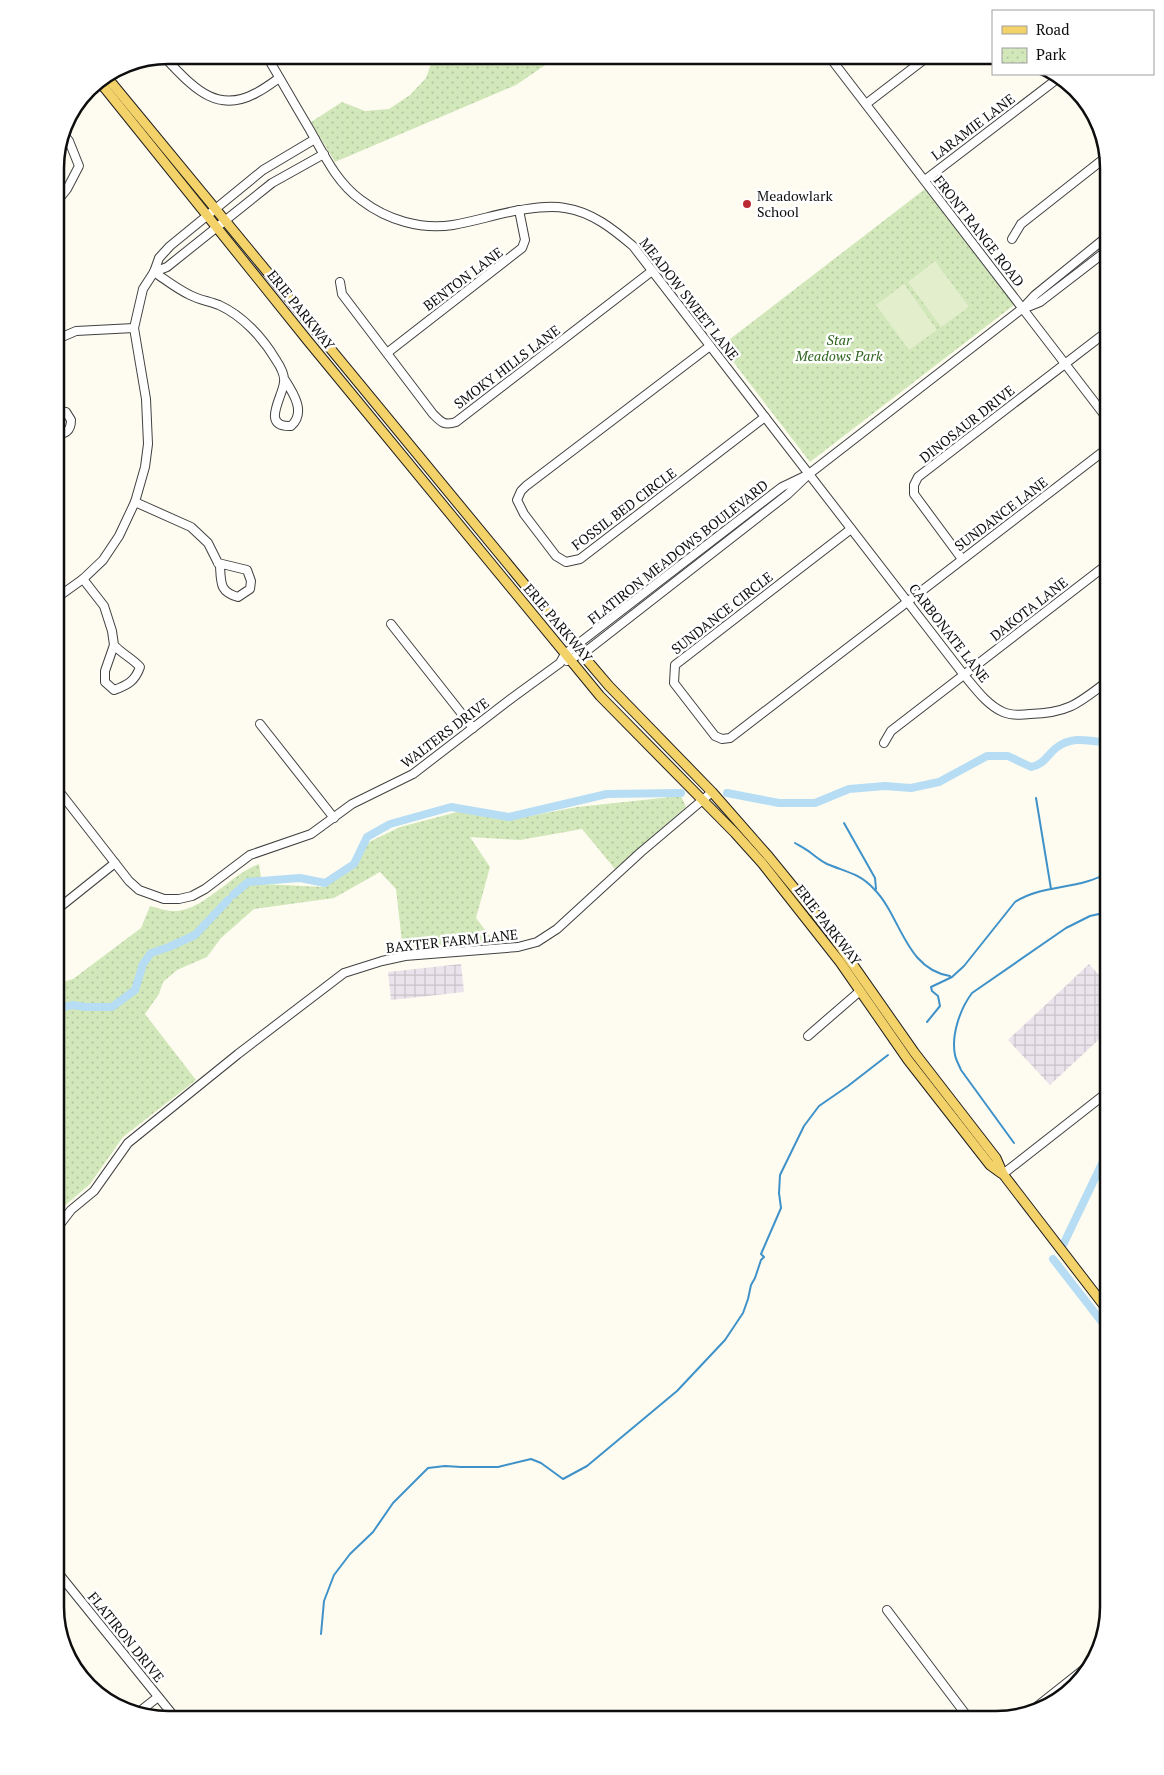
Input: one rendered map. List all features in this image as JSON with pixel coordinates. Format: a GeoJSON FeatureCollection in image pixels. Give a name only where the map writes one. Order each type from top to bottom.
{"type":"FeatureCollection","features":[{"type":"Feature","properties":{"kind":"main road","name":"ERIE PARKWAY"},"geometry":{"type":"LineString","coordinates":[[110,81],[579,650],[610,686],[712,792],[769,857],[835,938],[914,1052],[996,1158],[1003,1174],[1100,1300]]}},
{"type":"Feature","properties":{"kind":"main road","name":"ERIE PARKWAY"},"geometry":{"type":"LineString","coordinates":[[103,86],[565,659],[735,833],[767,870],[822,938],[903,1053],[958,1124],[990,1165],[1003,1174]]}},
{"type":"Feature","properties":{"kind":"street"},"geometry":{"type":"LineString","coordinates":[[171,64],[197,90],[209,97],[220,100],[232,101],[243,99],[279,78]]}},
{"type":"Feature","properties":{"kind":"street","name":"MEADOW SWEET LANE"},"geometry":{"type":"LineString","coordinates":[[271,64],[335,173],[360,200],[383,213],[404,222],[431,226],[452,225],[519,210],[550,207],[565,208],[593,217],[613,228],[633,246],[809,474]]}},
{"type":"Feature","properties":{"kind":"street","name":"FRONT RANGE ROAD"},"geometry":{"type":"LineString","coordinates":[[835,64],[1100,409]]}},
{"type":"Feature","properties":{"kind":"street"},"geometry":{"type":"LineString","coordinates":[[866,104],[918,64]]}},
{"type":"Feature","properties":{"kind":"street","name":"LARAMIE LANE"},"geometry":{"type":"LineString","coordinates":[[924,180],[1054,81]]}},
{"type":"Feature","properties":{"kind":"street"},"geometry":{"type":"LineString","coordinates":[[64,194],[79,166],[68,139]]}},
{"type":"Feature","properties":{"kind":"street"},"geometry":{"type":"LineString","coordinates":[[64,593],[84,580],[103,560],[119,536],[135,502],[146,467],[148,444],[146,399],[134,328],[143,289],[154,272],[159,258],[170,246],[263,170],[315,139]]}},
{"type":"Feature","properties":{"kind":"street"},"geometry":{"type":"LineString","coordinates":[[154,272],[168,267],[272,183],[324,154]]}},
{"type":"Feature","properties":{"kind":"street"},"geometry":{"type":"LineString","coordinates":[[1012,239],[1021,224],[1100,162]]}},
{"type":"Feature","properties":{"kind":"street","name":"BENTON LANE"},"geometry":{"type":"LineString","coordinates":[[387,353],[522,248],[525,240],[519,210]]}},
{"type":"Feature","properties":{"kind":"street","name":"FLATIRON MEADOWS BOULEVARD"},"geometry":{"type":"LineString","coordinates":[[565,659],[579,650],[782,487],[809,474],[1023,308],[1035,295],[1100,242]]}},
{"type":"Feature","properties":{"kind":"street","name":"FLATIRON MEADOWS BOULEVARD"},"geometry":{"type":"LineString","coordinates":[[1023,308],[1040,302],[1100,256]]}},
{"type":"Feature","properties":{"kind":"street"},"geometry":{"type":"LineString","coordinates":[[154,272],[190,296],[219,306],[237,316],[255,332],[270,349],[279,365],[284,380],[292,391],[299,410],[298,419],[291,426],[280,424],[274,414],[284,380]]}},
{"type":"Feature","properties":{"kind":"street","name":"SMOKY HILLS LANE"},"geometry":{"type":"LineString","coordinates":[[340,282],[342,294],[433,414],[441,422],[449,425],[456,422],[652,272]]}},
{"type":"Feature","properties":{"kind":"street"},"geometry":{"type":"LineString","coordinates":[[64,336],[76,331],[134,328]]}},
{"type":"Feature","properties":{"kind":"street","name":"DINOSAUR DRIVE"},"geometry":{"type":"LineString","coordinates":[[962,559],[914,494],[914,485],[918,477],[1100,337]]}},
{"type":"Feature","properties":{"kind":"street","name":"FOSSIL BED CIRCLE"},"geometry":{"type":"LineString","coordinates":[[710,346],[521,491],[517,500],[519,507],[540,535],[556,556],[566,562],[580,560],[764,417]]}},
{"type":"Feature","properties":{"kind":"street"},"geometry":{"type":"LineString","coordinates":[[64,412],[71,420],[70,429],[64,433]]}},
{"type":"Feature","properties":{"kind":"street","name":"SUNDANCE LANE"},"geometry":{"type":"LineString","coordinates":[[908,602],[1100,454]]}},
{"type":"Feature","properties":{"kind":"street","name":"CARBONATE LANE"},"geometry":{"type":"LineString","coordinates":[[809,474],[964,675],[986,700],[1004,712],[1026,714],[1051,713],[1071,708],[1100,687]]}},
{"type":"Feature","properties":{"kind":"street"},"geometry":{"type":"LineString","coordinates":[[135,502],[191,527],[208,543],[218,563],[222,586],[228,594],[238,597],[250,589],[251,581],[247,570],[218,563]]}},
{"type":"Feature","properties":{"kind":"street","name":"SUNDANCE CIRCLE"},"geometry":{"type":"LineString","coordinates":[[851,529],[675,665],[674,683],[715,736],[722,739],[730,738],[908,602]]}},
{"type":"Feature","properties":{"kind":"street","name":"DAKOTA LANE"},"geometry":{"type":"LineString","coordinates":[[884,743],[891,731],[1100,571]]}},
{"type":"Feature","properties":{"kind":"street"},"geometry":{"type":"LineString","coordinates":[[84,580],[104,606],[112,631],[114,645],[105,671],[105,682],[114,690],[126,686],[136,678],[140,667],[133,659],[114,645]]}},
{"type":"Feature","properties":{"kind":"street"},"geometry":{"type":"LineString","coordinates":[[391,624],[473,728]]}},
{"type":"Feature","properties":{"kind":"street","name":"WALTERS DRIVE"},"geometry":{"type":"LineString","coordinates":[[64,798],[129,881],[139,890],[164,899],[192,896],[205,889],[250,855],[311,834],[352,804],[413,774],[565,659]]}},
{"type":"Feature","properties":{"kind":"street"},"geometry":{"type":"LineString","coordinates":[[260,724],[334,818]]}},
{"type":"Feature","properties":{"kind":"street","name":"BAXTER FARM LANE"},"geometry":{"type":"LineString","coordinates":[[64,1219],[71,1210],[94,1191],[128,1143],[238,1054],[344,973],[382,960],[405,956],[518,947],[538,942],[557,929],[640,852],[712,792]]}},
{"type":"Feature","properties":{"kind":"street"},"geometry":{"type":"LineString","coordinates":[[64,903],[115,863]]}},
{"type":"Feature","properties":{"kind":"street"},"geometry":{"type":"LineString","coordinates":[[808,1036],[860,991]]}},
{"type":"Feature","properties":{"kind":"street"},"geometry":{"type":"LineString","coordinates":[[1003,1174],[1100,1098]]}},
{"type":"Feature","properties":{"kind":"street","name":"FLATIRON DRIVE"},"geometry":{"type":"LineString","coordinates":[[64,1580],[169,1711]]}},
{"type":"Feature","properties":{"kind":"street"},"geometry":{"type":"LineString","coordinates":[[887,1610],[963,1711]]}},
{"type":"Feature","properties":{"kind":"street"},"geometry":{"type":"LineString","coordinates":[[1052,1695],[1072,1679]]}},
{"type":"Feature","properties":{"kind":"street"},"geometry":{"type":"LineString","coordinates":[[144,1708],[158,1698]]}},
{"type":"Feature","properties":{"kind":"shaded area"},"geometry":{"type":"Polygon","coordinates":[[[461,964],[464,992],[391,1000],[388,972],[461,964]]]}},
{"type":"Feature","properties":{"kind":"shaded area"},"geometry":{"type":"Polygon","coordinates":[[[1089,964],[1100,976],[1100,1038],[1050,1085],[1008,1040],[1089,964]]]}},
{"type":"Feature","properties":{"kind":"green space"},"geometry":{"type":"Polygon","coordinates":[[[431,64],[547,64],[516,85],[335,162],[311,122],[342,102],[365,111],[389,109],[410,95],[426,78],[431,64]]]}},
{"type":"Feature","properties":{"kind":"green space","name":"Star Meadows Park"},"geometry":{"type":"Polygon","coordinates":[[[925,189],[1014,305],[810,462],[721,346],[925,189]]]}},
{"type":"Feature","properties":{"kind":"green space"},"geometry":{"type":"Polygon","coordinates":[[[935,261],[969,307],[941,327],[908,282],[935,261]]]}},
{"type":"Feature","properties":{"kind":"green space"},"geometry":{"type":"Polygon","coordinates":[[[904,284],[937,330],[909,350],[876,305],[904,284]]]}},
{"type":"Feature","properties":{"kind":"green space"},"geometry":{"type":"Polygon","coordinates":[[[681,796],[686,807],[615,869],[582,829],[520,840],[470,837],[490,867],[476,918],[496,944],[403,951],[396,889],[380,872],[334,898],[254,909],[221,938],[207,957],[177,970],[163,982],[159,994],[145,1014],[196,1080],[123,1137],[90,1184],[64,1206],[64,982],[73,979],[141,928],[150,906],[174,911],[188,909],[238,875],[259,864],[262,884],[325,887],[353,867],[369,842],[400,827],[461,811],[509,820],[577,807],[681,796]]]}},
{"type":"Feature","properties":{"kind":"waterway"},"geometry":{"type":"LineString","coordinates":[[727,793],[779,803],[815,803],[849,789],[885,786],[911,788],[939,782],[987,756],[1008,756],[1031,767],[1045,760],[1056,748],[1068,741],[1100,742]]}},
{"type":"Feature","properties":{"kind":"waterway"},"geometry":{"type":"LineString","coordinates":[[233,895],[248,882],[300,878],[325,883],[354,864],[367,837],[390,824],[451,807],[509,817],[607,794],[681,793]]}},
{"type":"Feature","properties":{"kind":"waterway"},"geometry":{"type":"LineString","coordinates":[[1036,798],[1051,889]]}},
{"type":"Feature","properties":{"kind":"waterway"},"geometry":{"type":"LineString","coordinates":[[844,823],[875,878],[876,889]]}},
{"type":"Feature","properties":{"kind":"waterway"},"geometry":{"type":"LineString","coordinates":[[795,843],[825,863],[863,879],[883,900],[913,953],[935,971],[950,976]]}},
{"type":"Feature","properties":{"kind":"waterway"},"geometry":{"type":"LineString","coordinates":[[927,1022],[940,1006],[938,996],[932,991],[931,987],[952,977],[964,966],[1015,902],[1037,892],[1086,882],[1100,877]]}},
{"type":"Feature","properties":{"kind":"waterway"},"geometry":{"type":"LineString","coordinates":[[64,1007],[73,1005],[112,1007],[135,990],[143,964],[151,953],[195,935],[228,900]]}},
{"type":"Feature","properties":{"kind":"waterway"},"geometry":{"type":"LineString","coordinates":[[1014,1143],[961,1070],[957,1061],[954,1039],[960,1014],[972,993],[1066,928],[1090,916],[1100,914]]}},
{"type":"Feature","properties":{"kind":"waterway"},"geometry":{"type":"LineString","coordinates":[[321,1634],[324,1601],[334,1575],[350,1554],[373,1532],[393,1503],[428,1468],[445,1466],[498,1467],[531,1459],[541,1463],[563,1479],[587,1466],[677,1391],[725,1340],[743,1313],[751,1285],[764,1257],[761,1254],[781,1208],[779,1193],[780,1175],[804,1126],[819,1106],[888,1055]]}},
{"type":"Feature","properties":{"kind":"waterway"},"geometry":{"type":"LineString","coordinates":[[1063,1245],[1100,1168]]}},
{"type":"Feature","properties":{"kind":"waterway"},"geometry":{"type":"LineString","coordinates":[[1053,1259],[1100,1319]]}},
{"type":"Feature","properties":{"kind":"place","name":"Meadowlark School"},"geometry":{"type":"Point","coordinates":[747,204]}}]}
